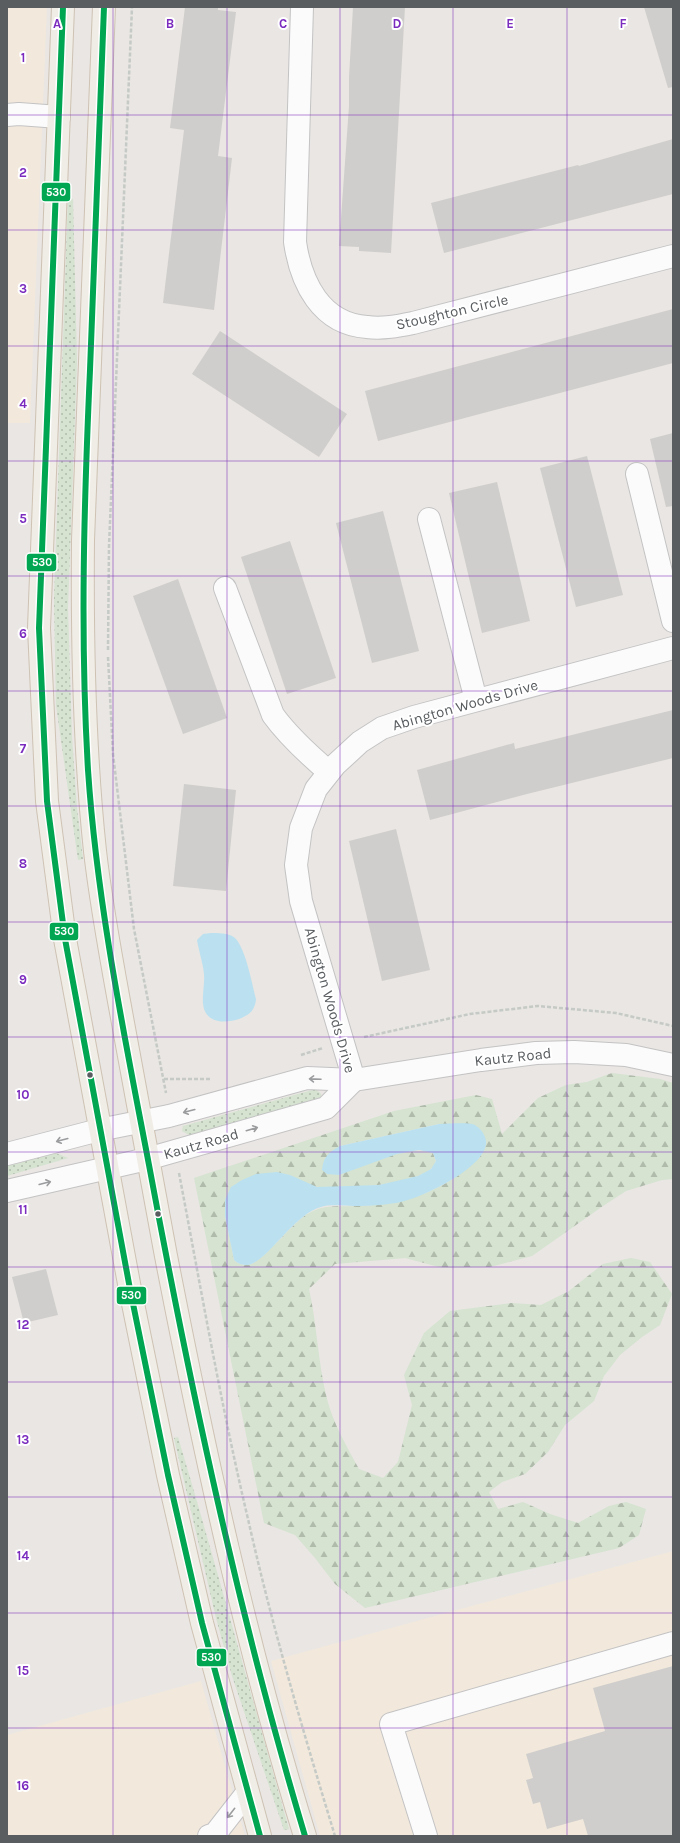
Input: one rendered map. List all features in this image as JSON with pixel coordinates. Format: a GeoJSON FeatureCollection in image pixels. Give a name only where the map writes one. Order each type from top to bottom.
{"type":"FeatureCollection","features":[{"type":"Feature","properties":{"kind":"main road"},"geometry":{"type":"LineString","coordinates":[[63,7],[39,628],[41,699],[47,801],[65,939],[130,1289],[168,1475],[202,1623],[247,1793],[260,1836]]}},
{"type":"Feature","properties":{"kind":"main road"},"geometry":{"type":"LineString","coordinates":[[104,7],[83,540],[82,621],[84,703],[89,784],[104,922],[147,1159],[192,1385],[234,1572],[304,1836]]}},
{"type":"Feature","properties":{"kind":"street","name":"Stoughton Circle"},"geometry":{"type":"LineString","coordinates":[[302,7],[295,242],[298,263],[310,292],[324,308],[341,322],[367,327],[387,327],[413,323],[673,256]]}},
{"type":"Feature","properties":{"kind":"street"},"geometry":{"type":"LineString","coordinates":[[7,116],[19,114],[59,117]]}},
{"type":"Feature","properties":{"kind":"street"},"geometry":{"type":"LineString","coordinates":[[637,474],[673,620]]}},
{"type":"Feature","properties":{"kind":"street"},"geometry":{"type":"LineString","coordinates":[[429,519],[476,700]]}},
{"type":"Feature","properties":{"kind":"street"},"geometry":{"type":"LineString","coordinates":[[225,588],[273,715],[284,730],[329,772]]}},
{"type":"Feature","properties":{"kind":"street","name":"Abington Woods Drive"},"geometry":{"type":"LineString","coordinates":[[354,1080],[301,901],[296,865],[301,828],[316,789],[329,772],[360,742],[382,728],[414,717],[673,648]]}},
{"type":"Feature","properties":{"kind":"street","name":"Kautz Road"},"geometry":{"type":"LineString","coordinates":[[7,1154],[100,1130],[141,1123],[307,1078],[354,1080],[481,1060],[574,1052],[626,1055],[673,1065]]}},
{"type":"Feature","properties":{"kind":"street","name":"Kautz Road"},"geometry":{"type":"LineString","coordinates":[[7,1191],[147,1159],[326,1108],[354,1080]]}},
{"type":"Feature","properties":{"kind":"street"},"geometry":{"type":"LineString","coordinates":[[426,1836],[391,1724],[673,1643]]}},
{"type":"Feature","properties":{"kind":"street"},"geometry":{"type":"LineString","coordinates":[[214,1835],[247,1793]]}},
{"type":"Feature","properties":{"kind":"path"},"geometry":{"type":"LineString","coordinates":[[132,7],[109,546],[108,654],[113,754],[134,929],[164,1079],[218,1079]]}},
{"type":"Feature","properties":{"kind":"path"},"geometry":{"type":"LineString","coordinates":[[366,1037],[470,1014],[538,1006],[616,1013],[673,1026]]}},
{"type":"Feature","properties":{"kind":"path"},"geometry":{"type":"LineString","coordinates":[[297,1056],[311,1052]]}},
{"type":"Feature","properties":{"kind":"path"},"geometry":{"type":"LineString","coordinates":[[180,1178],[199,1286],[248,1519],[298,1714],[335,1836]]}},
{"type":"Feature","properties":{"kind":"shaded area"},"geometry":{"type":"Polygon","coordinates":[[[7,7],[47,7],[30,423],[7,423],[7,7]]]}},
{"type":"Feature","properties":{"kind":"shaded area"},"geometry":{"type":"Polygon","coordinates":[[[673,1551],[673,1836],[320,1836],[271,1661],[673,1551]]]}},
{"type":"Feature","properties":{"kind":"shaded area"},"geometry":{"type":"Polygon","coordinates":[[[201,1681],[245,1836],[7,1836],[7,1735],[201,1681]]]}},
{"type":"Feature","properties":{"kind":"green space"},"geometry":{"type":"Polygon","coordinates":[[[68,198],[73,199],[77,361],[68,608],[72,737],[77,808],[83,859],[78,860],[56,705],[54,599],[68,198]]]}},
{"type":"Feature","properties":{"kind":"green space"},"geometry":{"type":"Polygon","coordinates":[[[612,1073],[660,1079],[673,1083],[673,1179],[662,1180],[626,1191],[532,1256],[490,1267],[443,1268],[405,1258],[335,1264],[309,1289],[324,1385],[333,1417],[359,1469],[383,1478],[398,1462],[412,1405],[404,1375],[424,1333],[450,1311],[511,1303],[541,1305],[569,1291],[603,1264],[631,1258],[650,1262],[672,1294],[660,1325],[620,1355],[604,1376],[594,1401],[565,1425],[548,1452],[525,1474],[502,1482],[489,1492],[498,1509],[523,1502],[550,1514],[578,1523],[609,1506],[626,1502],[646,1509],[639,1535],[619,1548],[365,1608],[335,1584],[295,1535],[264,1523],[194,1178],[394,1111],[476,1095],[492,1099],[502,1134],[538,1098],[566,1085],[587,1082],[612,1073]],[[439,1124],[340,1146],[339,1175],[373,1161],[398,1153],[423,1151],[433,1153],[436,1161],[431,1169],[409,1179],[394,1183],[360,1187],[330,1188],[312,1185],[290,1175],[225,1216],[234,1260],[244,1265],[255,1262],[271,1249],[305,1215],[318,1209],[324,1207],[390,1203],[421,1195],[450,1181],[476,1160],[461,1124],[439,1124]]]}},
{"type":"Feature","properties":{"kind":"green space"},"geometry":{"type":"Polygon","coordinates":[[[316,1089],[321,1094],[321,1103],[191,1136],[182,1131],[183,1126],[316,1089]]]}},
{"type":"Feature","properties":{"kind":"green space"},"geometry":{"type":"Polygon","coordinates":[[[56,1153],[68,1158],[7,1176],[7,1166],[56,1153]]]}},
{"type":"Feature","properties":{"kind":"green space"},"geometry":{"type":"Polygon","coordinates":[[[178,1437],[221,1584],[289,1829],[284,1830],[232,1676],[216,1618],[174,1438],[178,1437]]]}},
{"type":"Feature","properties":{"kind":"water"},"geometry":{"type":"Polygon","coordinates":[[[211,933],[232,936],[241,946],[244,955],[256,999],[253,1010],[246,1016],[239,1019],[224,1022],[214,1020],[206,1014],[204,1009],[204,974],[197,940],[203,934],[211,933]]]}},
{"type":"Feature","properties":{"kind":"water"},"geometry":{"type":"Polygon","coordinates":[[[439,1124],[472,1124],[480,1129],[485,1137],[485,1147],[480,1156],[471,1166],[459,1175],[420,1196],[404,1201],[390,1204],[354,1206],[333,1205],[321,1207],[311,1211],[301,1219],[264,1256],[255,1262],[244,1265],[234,1260],[225,1216],[225,1200],[231,1187],[256,1174],[277,1172],[290,1175],[317,1187],[379,1185],[418,1176],[431,1169],[436,1161],[433,1153],[419,1150],[397,1154],[339,1175],[327,1174],[322,1170],[327,1155],[340,1146],[439,1124]]]}},
{"type":"Feature","properties":{"kind":"building"},"geometry":{"type":"Polygon","coordinates":[[[185,7],[218,7],[218,10],[236,12],[218,156],[232,158],[214,310],[163,303],[184,130],[170,128],[185,7]]]}},
{"type":"Feature","properties":{"kind":"building"},"geometry":{"type":"Polygon","coordinates":[[[353,7],[405,7],[391,253],[359,251],[359,247],[339,246],[349,106],[353,7]]]}},
{"type":"Feature","properties":{"kind":"building"},"geometry":{"type":"Polygon","coordinates":[[[644,7],[673,7],[673,87],[668,88],[644,7]]]}},
{"type":"Feature","properties":{"kind":"building"},"geometry":{"type":"Polygon","coordinates":[[[673,139],[673,194],[444,253],[431,203],[578,165],[579,166],[673,139]]]}},
{"type":"Feature","properties":{"kind":"building"},"geometry":{"type":"Polygon","coordinates":[[[673,309],[673,363],[378,441],[365,391],[673,309]]]}},
{"type":"Feature","properties":{"kind":"building"},"geometry":{"type":"Polygon","coordinates":[[[220,331],[347,414],[319,457],[192,374],[220,331]]]}},
{"type":"Feature","properties":{"kind":"building"},"geometry":{"type":"Polygon","coordinates":[[[673,433],[673,506],[666,507],[650,439],[673,433]]]}},
{"type":"Feature","properties":{"kind":"building"},"geometry":{"type":"Polygon","coordinates":[[[587,456],[623,595],[576,607],[540,468],[587,456]]]}},
{"type":"Feature","properties":{"kind":"building"},"geometry":{"type":"Polygon","coordinates":[[[497,482],[530,621],[482,633],[449,493],[497,482]]]}},
{"type":"Feature","properties":{"kind":"building"},"geometry":{"type":"Polygon","coordinates":[[[383,511],[419,651],[372,663],[336,523],[383,511]]]}},
{"type":"Feature","properties":{"kind":"building"},"geometry":{"type":"Polygon","coordinates":[[[290,541],[336,678],[287,694],[241,557],[290,541]]]}},
{"type":"Feature","properties":{"kind":"building"},"geometry":{"type":"Polygon","coordinates":[[[178,579],[227,718],[183,734],[133,596],[178,579]]]}},
{"type":"Feature","properties":{"kind":"building"},"geometry":{"type":"Polygon","coordinates":[[[673,710],[673,758],[527,794],[430,820],[417,770],[514,743],[515,749],[673,710]]]}},
{"type":"Feature","properties":{"kind":"building"},"geometry":{"type":"Polygon","coordinates":[[[184,784],[236,790],[226,891],[173,886],[184,784]]]}},
{"type":"Feature","properties":{"kind":"building"},"geometry":{"type":"Polygon","coordinates":[[[396,829],[430,970],[382,981],[349,841],[396,829]]]}},
{"type":"Feature","properties":{"kind":"building"},"geometry":{"type":"Polygon","coordinates":[[[46,1269],[58,1315],[24,1323],[12,1277],[46,1269]]]}},
{"type":"Feature","properties":{"kind":"building"},"geometry":{"type":"Polygon","coordinates":[[[673,1666],[673,1836],[588,1836],[583,1819],[547,1829],[540,1802],[533,1804],[526,1780],[533,1778],[526,1754],[605,1731],[593,1688],[673,1666]]]}},
{"type":"Feature","properties":{"kind":"transit line","name":"530"},"geometry":{"type":"LineString","coordinates":[[63,7],[39,628],[47,801],[65,939],[130,1289],[168,1475],[202,1623],[260,1836]]}},
{"type":"Feature","properties":{"kind":"transit line","name":"530"},"geometry":{"type":"LineString","coordinates":[[104,7],[86,470],[84,570],[84,670],[88,770],[92,820],[112,968],[165,1250],[199,1419],[259,1670],[305,1836]]}}]}
